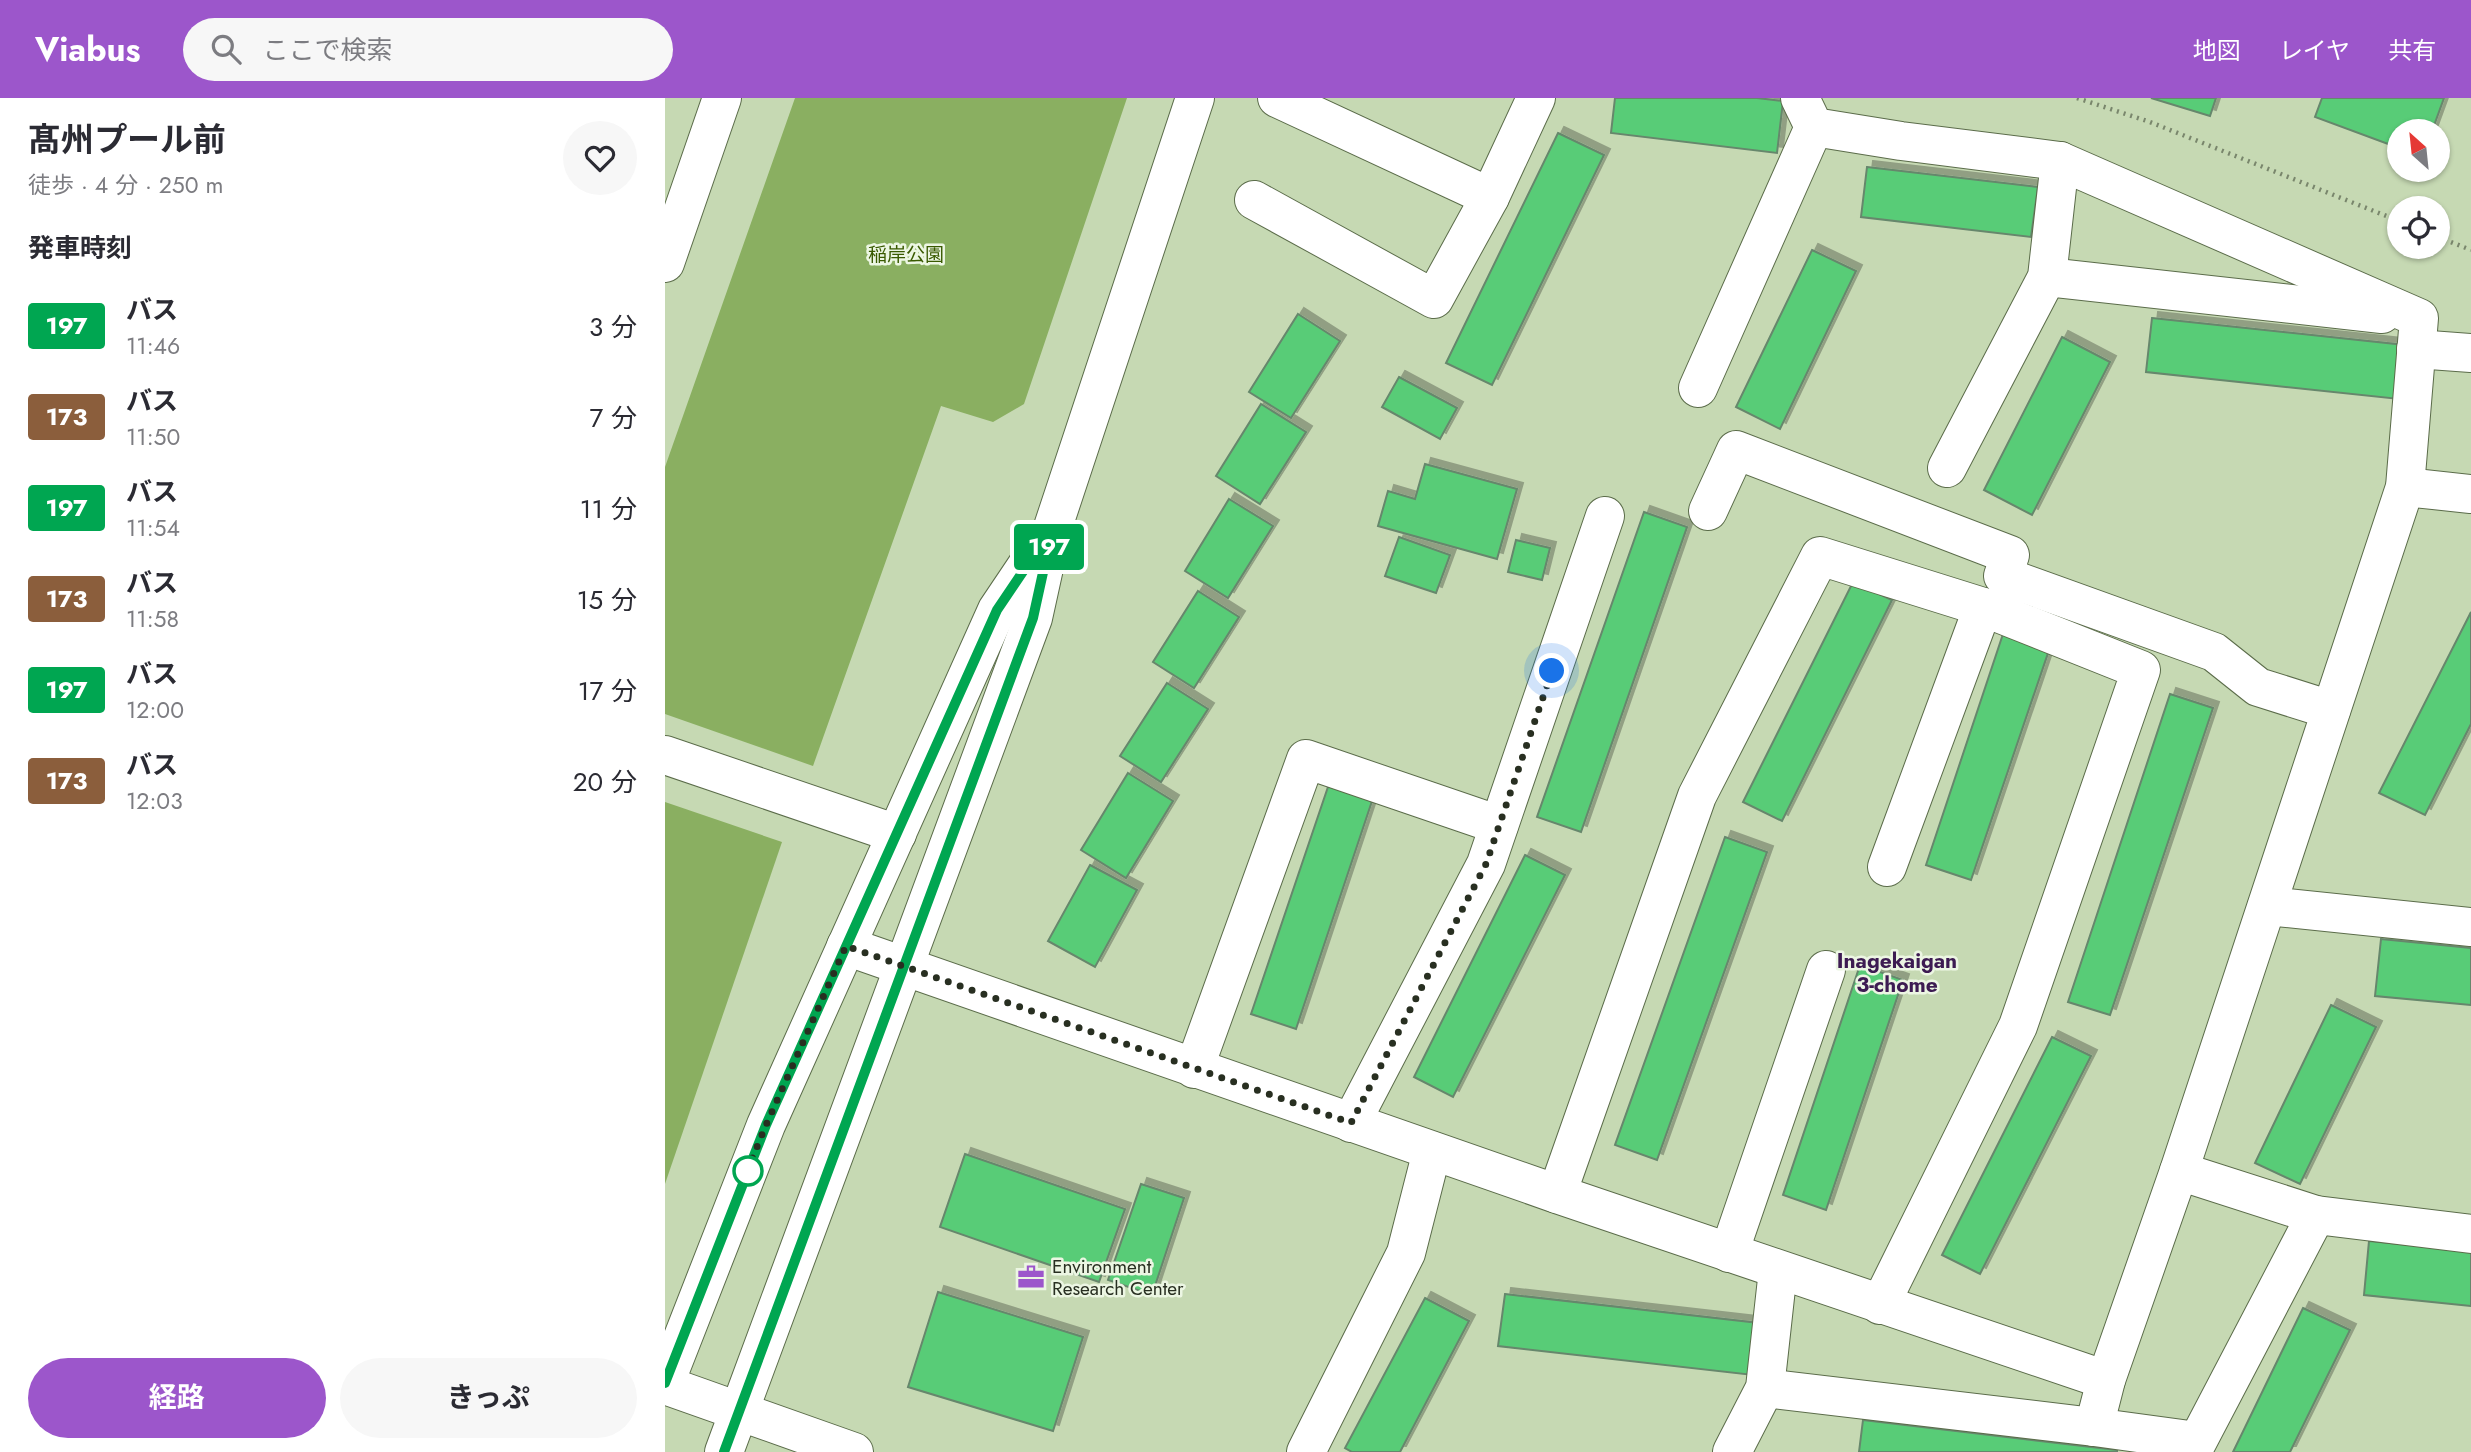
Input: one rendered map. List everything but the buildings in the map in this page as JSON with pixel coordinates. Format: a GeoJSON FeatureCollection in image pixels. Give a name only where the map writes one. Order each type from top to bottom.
{"type":"FeatureCollection","features":[{"type":"Feature","properties":{"kind":"street"},"geometry":{"type":"LineString","coordinates":[[665,263],[722,98]]}},
{"type":"Feature","properties":{"kind":"street"},"geometry":{"type":"LineString","coordinates":[[724,1452],[1033,618],[1053,527],[1195,98]]}},
{"type":"Feature","properties":{"kind":"street"},"geometry":{"type":"LineString","coordinates":[[1277,98],[1490,197]]}},
{"type":"Feature","properties":{"kind":"street"},"geometry":{"type":"LineString","coordinates":[[1254,200],[1434,299],[1490,197],[1537,98]]}},
{"type":"Feature","properties":{"kind":"street"},"geometry":{"type":"LineString","coordinates":[[1698,388],[1807,112],[1901,141],[2060,161],[2418,333],[2471,353]]}},
{"type":"Feature","properties":{"kind":"street"},"geometry":{"type":"LineString","coordinates":[[1947,468],[2047,277],[2060,161]]}},
{"type":"Feature","properties":{"kind":"street"},"geometry":{"type":"LineString","coordinates":[[2047,277],[2418,333]]}},
{"type":"Feature","properties":{"kind":"street"},"geometry":{"type":"LineString","coordinates":[[2094,1426],[2106,1380],[2179,1171],[2405,486],[2418,333]]}},
{"type":"Feature","properties":{"kind":"street"},"geometry":{"type":"LineString","coordinates":[[1708,511],[1736,450],[2010,555],[2003,576],[2214,652],[2258,687],[2331,710]]}},
{"type":"Feature","properties":{"kind":"street"},"geometry":{"type":"LineString","coordinates":[[2405,486],[2471,494]]}},
{"type":"Feature","properties":{"kind":"street"},"geometry":{"type":"LineString","coordinates":[[1351,1123],[1486,864],[1605,516]]}},
{"type":"Feature","properties":{"kind":"street"},"geometry":{"type":"LineString","coordinates":[[854,1452],[665,1384],[766,1125],[997,610],[1053,527]]}},
{"type":"Feature","properties":{"kind":"street"},"geometry":{"type":"LineString","coordinates":[[1557,1194],[1697,796],[1820,556],[1983,607],[2141,670],[2018,1026],[1880,1305]]}},
{"type":"Feature","properties":{"kind":"street"},"geometry":{"type":"LineString","coordinates":[[1887,867],[1983,607]]}},
{"type":"Feature","properties":{"kind":"street"},"geometry":{"type":"LineString","coordinates":[[665,755],[897,834]]}},
{"type":"Feature","properties":{"kind":"street"},"geometry":{"type":"LineString","coordinates":[[1194,1069],[1306,760],[1499,825]]}},
{"type":"Feature","properties":{"kind":"street"},"geometry":{"type":"LineString","coordinates":[[2266,906],[2471,927]]}},
{"type":"Feature","properties":{"kind":"street"},"geometry":{"type":"LineString","coordinates":[[846,946],[1432,1151],[2106,1380]]}},
{"type":"Feature","properties":{"kind":"street"},"geometry":{"type":"LineString","coordinates":[[1729,1253],[1826,970]]}},
{"type":"Feature","properties":{"kind":"street"},"geometry":{"type":"LineString","coordinates":[[1306,1452],[1406,1253],[1432,1151]]}},
{"type":"Feature","properties":{"kind":"street"},"geometry":{"type":"LineString","coordinates":[[2179,1171],[2316,1215],[2471,1234]]}},
{"type":"Feature","properties":{"kind":"street"},"geometry":{"type":"LineString","coordinates":[[1765,1388],[2094,1426],[2195,1447],[2316,1215]]}},
{"type":"Feature","properties":{"kind":"street"},"geometry":{"type":"LineString","coordinates":[[1732,1452],[1765,1388],[1778,1270]]}},
{"type":"Feature","properties":{"kind":"path"},"geometry":{"type":"LineString","coordinates":[[2077,98],[2150,122],[2387,216]]}},
{"type":"Feature","properties":{"kind":"path"},"geometry":{"type":"LineString","coordinates":[[2450,242],[2471,250]]}},
{"type":"Feature","properties":{"kind":"green space","name":"稲岸公園"},"geometry":{"type":"Polygon","coordinates":[[[795,98],[1127,98],[1024,404],[993,422],[941,406],[813,766],[665,714],[665,467],[795,98]]]}},
{"type":"Feature","properties":{"kind":"green space"},"geometry":{"type":"Polygon","coordinates":[[[665,802],[782,842],[665,1184],[665,802]]]}},
{"type":"Feature","properties":{"kind":"bus line","name":"197"},"geometry":{"type":"LineString","coordinates":[[665,1383],[766,1125],[997,610],[1053,527],[1033,618],[724,1452]]}},
{"type":"Feature","properties":{"kind":"place","name":"Environment Research Center"},"geometry":{"type":"Point","coordinates":[1031,1277]}},
{"type":"Feature","properties":{"kind":"district","name":"Inagekaigan 3-chome"},"geometry":{"type":"Point","coordinates":[1897,973]}},
{"type":"Feature","properties":{"kind":"route"},"geometry":{"type":"LineString","coordinates":[[748,1171],[745,1176],[846,946],[1351,1123],[1486,864],[1552,671]]}}]}
